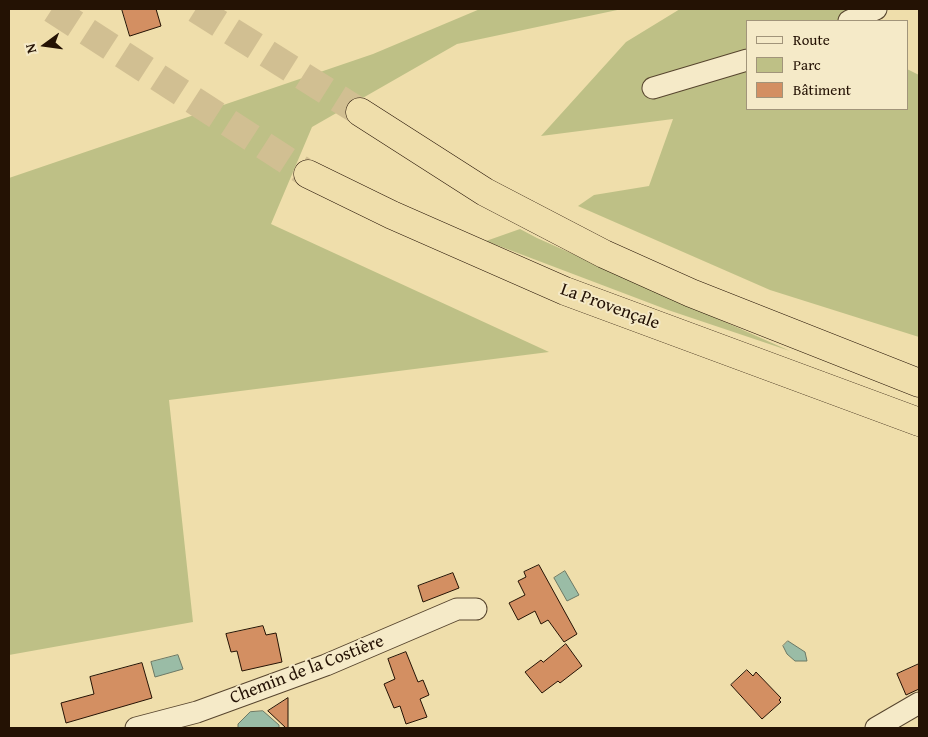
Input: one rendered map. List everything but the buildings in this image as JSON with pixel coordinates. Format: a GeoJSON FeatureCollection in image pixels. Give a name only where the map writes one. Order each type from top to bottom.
{"type":"FeatureCollection","features":[{"type":"Feature","properties":{"kind":"highway"},"geometry":{"type":"LineString","coordinates":[[360,112],[485,192],[604,254],[691,293],[919,383]]}},
{"type":"Feature","properties":{"kind":"highway","name":"La Provençale"},"geometry":{"type":"LineString","coordinates":[[308,174],[403,220],[565,291],[919,422]]}},
{"type":"Feature","properties":{"kind":"street"},"geometry":{"type":"LineString","coordinates":[[851,20],[876,9]]}},
{"type":"Feature","properties":{"kind":"street"},"geometry":{"type":"LineString","coordinates":[[653,88],[746,60]]}},
{"type":"Feature","properties":{"kind":"street","name":"Chemin de la Costière"},"geometry":{"type":"LineString","coordinates":[[136,728],[197,712],[326,665],[457,609],[476,610]]}},
{"type":"Feature","properties":{"kind":"street"},"geometry":{"type":"LineString","coordinates":[[876,728],[919,703]]}},
{"type":"Feature","properties":{"kind":"green space"},"geometry":{"type":"Polygon","coordinates":[[[480,9],[622,9],[457,44],[312,127],[271,224],[549,352],[169,400],[193,622],[9,655],[9,178],[373,54],[480,9]]]}},
{"type":"Feature","properties":{"kind":"green space"},"geometry":{"type":"Polygon","coordinates":[[[680,9],[885,9],[880,20],[746,20],[746,110],[908,110],[908,70],[919,75],[919,337],[770,290],[578,206],[594,195],[649,186],[673,119],[541,136],[626,42],[680,9]]]}},
{"type":"Feature","properties":{"kind":"green space"},"geometry":{"type":"Polygon","coordinates":[[[520,229],[790,351],[668,310],[486,241],[520,229]]]}},
{"type":"Feature","properties":{"kind":"shaded area"},"geometry":{"type":"Polygon","coordinates":[[[565,571],[579,595],[567,601],[554,578],[565,571]]]}},
{"type":"Feature","properties":{"kind":"shaded area"},"geometry":{"type":"Polygon","coordinates":[[[788,641],[805,652],[807,661],[795,661],[787,654],[783,646],[788,641]]]}},
{"type":"Feature","properties":{"kind":"shaded area"},"geometry":{"type":"Polygon","coordinates":[[[178,655],[183,669],[155,677],[151,662],[178,655]]]}},
{"type":"Feature","properties":{"kind":"shaded area"},"geometry":{"type":"Polygon","coordinates":[[[263,711],[279,725],[279,728],[238,728],[238,724],[250,712],[263,711]]]}},
{"type":"Feature","properties":{"kind":"tunnel"},"geometry":{"type":"LineString","coordinates":[[52,9],[308,174]]}},
{"type":"Feature","properties":{"kind":"tunnel"},"geometry":{"type":"LineString","coordinates":[[196,9],[360,112]]}}]}
